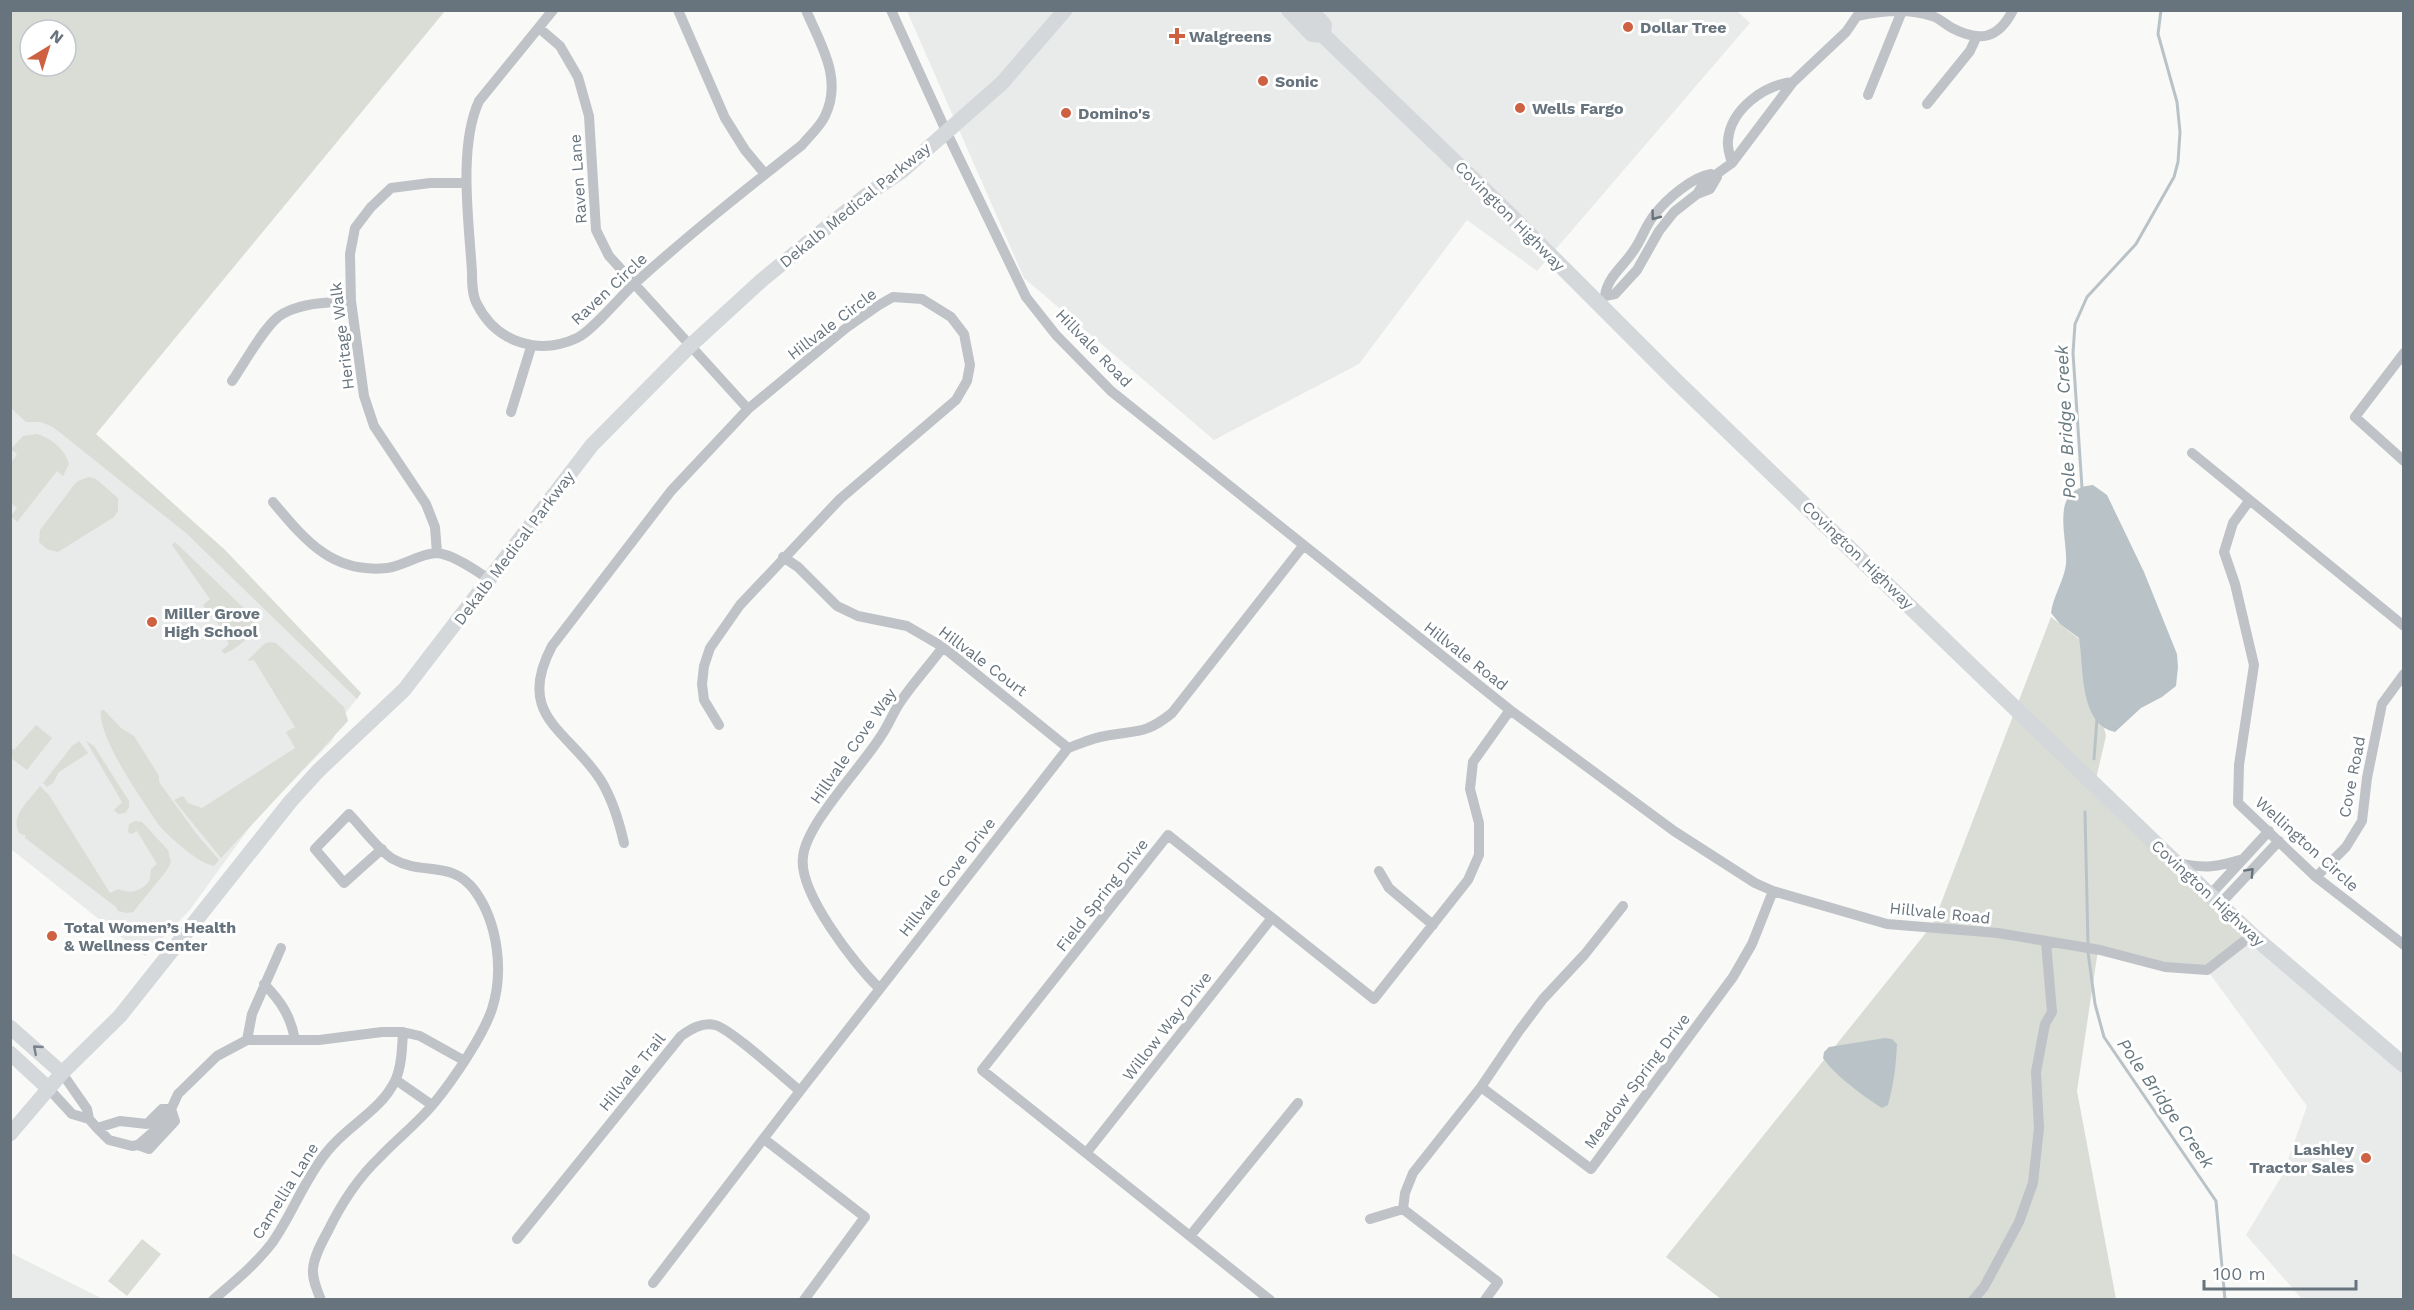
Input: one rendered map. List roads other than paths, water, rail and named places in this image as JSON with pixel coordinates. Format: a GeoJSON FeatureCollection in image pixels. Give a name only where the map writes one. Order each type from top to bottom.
{"type":"FeatureCollection","features":[{"type":"Feature","properties":{"kind":"main road","name":"Dekalb Medical Parkway"},"geometry":{"type":"LineString","coordinates":[[10,1134],[62,1073],[120,1016],[290,802],[318,771],[404,690],[592,445],[691,345],[762,280],[866,196],[902,171],[1002,83],[1065,10]]}},
{"type":"Feature","properties":{"kind":"main road","name":"Covington Highway"},"geometry":{"type":"LineString","coordinates":[[1289,10],[1312,34],[1323,35],[1602,300],[1677,382],[2252,935],[2403,1065]]}},
{"type":"Feature","properties":{"kind":"main road","name":"Covington Highway"},"geometry":{"type":"LineString","coordinates":[[1310,10],[1324,25],[1323,35]]}},
{"type":"Feature","properties":{"kind":"main road"},"geometry":{"type":"LineString","coordinates":[[10,1027],[62,1073]]}},
{"type":"Feature","properties":{"kind":"main road"},"geometry":{"type":"LineString","coordinates":[[10,1053],[49,1089]]}},
{"type":"Feature","properties":{"kind":"street"},"geometry":{"type":"LineString","coordinates":[[511,412],[531,347],[504,335],[488,321],[476,302],[472,282],[466,183],[471,119],[479,101],[553,10]]}},
{"type":"Feature","properties":{"kind":"street"},"geometry":{"type":"LineString","coordinates":[[678,10],[724,118],[745,150],[765,174]]}},
{"type":"Feature","properties":{"kind":"street","name":"Raven Circle"},"geometry":{"type":"LineString","coordinates":[[531,347],[578,338],[634,284],[802,145],[825,118],[834,93],[832,73],[806,10]]}},
{"type":"Feature","properties":{"kind":"street","name":"Hillvale Road"},"geometry":{"type":"LineString","coordinates":[[891,10],[946,132],[1026,297],[1056,334],[1111,391],[1303,546],[1510,710],[1674,831],[1755,883],[1773,891],[1887,924],[1998,933],[2100,950],[2165,967],[2206,970],[2252,935]]}},
{"type":"Feature","properties":{"kind":"street"},"geometry":{"type":"LineString","coordinates":[[1602,300],[1616,294],[1637,270],[1667,220],[1694,196],[1710,189],[1719,174],[1731,164],[1793,82],[1846,32],[1857,13],[1902,11],[1933,13],[1951,27],[1976,38],[1994,34],[2010,18],[2013,10]]}},
{"type":"Feature","properties":{"kind":"street"},"geometry":{"type":"LineString","coordinates":[[1868,95],[1902,11]]}},
{"type":"Feature","properties":{"kind":"street","name":"Raven Lane"},"geometry":{"type":"LineString","coordinates":[[539,28],[560,46],[578,77],[589,116],[596,230],[609,256],[748,409]]}},
{"type":"Feature","properties":{"kind":"street"},"geometry":{"type":"LineString","coordinates":[[1927,104],[1970,51],[1976,38]]}},
{"type":"Feature","properties":{"kind":"street"},"geometry":{"type":"LineString","coordinates":[[1731,164],[1727,143],[1737,114],[1779,83],[1793,82]]}},
{"type":"Feature","properties":{"kind":"street"},"geometry":{"type":"LineString","coordinates":[[1602,300],[1606,284],[1634,250],[1654,214],[1700,177],[1719,174]]}},
{"type":"Feature","properties":{"kind":"street","name":"Heritage Walk"},"geometry":{"type":"LineString","coordinates":[[437,553],[435,527],[426,504],[374,426],[364,396],[351,301],[350,254],[355,228],[371,207],[391,188],[430,183],[466,183]]}},
{"type":"Feature","properties":{"kind":"street"},"geometry":{"type":"LineString","coordinates":[[1683,189],[1694,196]]}},
{"type":"Feature","properties":{"kind":"street","name":"Hillvale Circle"},"geometry":{"type":"LineString","coordinates":[[624,843],[606,790],[598,777],[551,724],[542,705],[538,684],[542,665],[552,646],[649,518],[748,409],[846,328],[879,305],[893,297],[922,299],[951,317],[964,334],[970,365],[967,381],[956,400],[840,500],[783,557],[740,605],[710,648],[704,666],[702,684],[704,700],[719,725]]}},
{"type":"Feature","properties":{"kind":"street"},"geometry":{"type":"LineString","coordinates":[[232,381],[279,316],[306,305],[351,301]]}},
{"type":"Feature","properties":{"kind":"street"},"geometry":{"type":"LineString","coordinates":[[2403,353],[2355,417],[2403,461]]}},
{"type":"Feature","properties":{"kind":"street"},"geometry":{"type":"LineString","coordinates":[[2193,453],[2403,626]]}},
{"type":"Feature","properties":{"kind":"street","name":"Wellington Circle"},"geometry":{"type":"LineString","coordinates":[[2249,501],[2233,523],[2224,552],[2235,584],[2254,665],[2239,765],[2238,802],[2316,877],[2403,945]]}},
{"type":"Feature","properties":{"kind":"street"},"geometry":{"type":"LineString","coordinates":[[273,502],[298,532],[323,554],[355,568],[388,568],[437,553],[465,564],[490,580]]}},
{"type":"Feature","properties":{"kind":"street"},"geometry":{"type":"LineString","coordinates":[[1068,748],[1103,736],[1140,733],[1157,725],[1172,713],[1303,546]]}},
{"type":"Feature","properties":{"kind":"street","name":"Hillvale Court"},"geometry":{"type":"LineString","coordinates":[[783,557],[798,567],[837,606],[858,616],[907,626],[944,647],[1068,748]]}},
{"type":"Feature","properties":{"kind":"street","name":"Hillvale Cove Way"},"geometry":{"type":"LineString","coordinates":[[879,988],[862,972],[819,908],[806,882],[802,860],[807,838],[882,736],[898,705],[944,647]]}},
{"type":"Feature","properties":{"kind":"street","name":"Cove Road"},"geometry":{"type":"LineString","coordinates":[[2316,877],[2346,846],[2362,820],[2367,778],[2382,704],[2403,674]]}},
{"type":"Feature","properties":{"kind":"street","name":"Field Spring Drive"},"geometry":{"type":"LineString","coordinates":[[1270,1299],[982,1070],[1168,835],[1374,999],[1468,880],[1479,855],[1479,823],[1470,789],[1473,762],[1510,710]]}},
{"type":"Feature","properties":{"kind":"street","name":"Hillvale Cove Drive"},"geometry":{"type":"LineString","coordinates":[[653,1283],[879,988],[1068,748]]}},
{"type":"Feature","properties":{"kind":"street"},"geometry":{"type":"LineString","coordinates":[[321,1299],[313,1270],[315,1258],[336,1213],[368,1169],[432,1106],[464,1060],[492,1010],[498,972],[494,930],[476,892],[465,880],[453,872],[440,868],[403,864],[391,858],[349,813],[315,849],[344,883],[382,849]]}},
{"type":"Feature","properties":{"kind":"street"},"geometry":{"type":"LineString","coordinates":[[2215,899],[2243,859],[2269,831]]}},
{"type":"Feature","properties":{"kind":"street"},"geometry":{"type":"LineString","coordinates":[[2215,899],[2279,841]]}},
{"type":"Feature","properties":{"kind":"street"},"geometry":{"type":"LineString","coordinates":[[2176,862],[2215,868],[2243,859]]}},
{"type":"Feature","properties":{"kind":"street"},"geometry":{"type":"LineString","coordinates":[[1379,871],[1389,888],[1433,925]]}},
{"type":"Feature","properties":{"kind":"street","name":"Meadow Spring Drive"},"geometry":{"type":"LineString","coordinates":[[1481,1087],[1591,1169],[1733,977],[1752,944],[1773,891]]}},
{"type":"Feature","properties":{"kind":"street"},"geometry":{"type":"LineString","coordinates":[[1403,1209],[1405,1193],[1413,1173],[1481,1087],[1543,999],[1585,954],[1623,906]]}},
{"type":"Feature","properties":{"kind":"street","name":"Willow Way Drive"},"geometry":{"type":"LineString","coordinates":[[1087,1152],[1271,919]]}},
{"type":"Feature","properties":{"kind":"street"},"geometry":{"type":"LineString","coordinates":[[1973,1299],[1984,1287],[2019,1222],[2033,1183],[2040,1128],[2036,1072],[2045,1024],[2052,1011],[2046,942]]}},
{"type":"Feature","properties":{"kind":"street"},"geometry":{"type":"LineString","coordinates":[[247,1040],[252,1014],[281,948]]}},
{"type":"Feature","properties":{"kind":"street"},"geometry":{"type":"LineString","coordinates":[[264,984],[278,998],[288,1013],[295,1041]]}},
{"type":"Feature","properties":{"kind":"street","name":"Hillvale Trail"},"geometry":{"type":"LineString","coordinates":[[517,1239],[681,1036],[696,1026],[716,1025],[733,1036],[800,1091]]}},
{"type":"Feature","properties":{"kind":"street"},"geometry":{"type":"LineString","coordinates":[[62,1073],[87,1109],[89,1119],[109,1140],[138,1145],[168,1116],[178,1094],[217,1056],[247,1040],[295,1041],[403,1032],[428,1039],[464,1060]]}},
{"type":"Feature","properties":{"kind":"street","name":"Camellia Lane"},"geometry":{"type":"LineString","coordinates":[[213,1299],[246,1273],[273,1242],[325,1153],[342,1134],[384,1098],[396,1080],[403,1032]]}},
{"type":"Feature","properties":{"kind":"street"},"geometry":{"type":"LineString","coordinates":[[396,1080],[432,1106]]}},
{"type":"Feature","properties":{"kind":"street"},"geometry":{"type":"LineString","coordinates":[[49,1089],[72,1114],[89,1119]]}},
{"type":"Feature","properties":{"kind":"street"},"geometry":{"type":"LineString","coordinates":[[1190,1236],[1298,1102]]}},
{"type":"Feature","properties":{"kind":"street"},"geometry":{"type":"LineString","coordinates":[[97,1128],[120,1121],[154,1131]]}},
{"type":"Feature","properties":{"kind":"street"},"geometry":{"type":"LineString","coordinates":[[765,1139],[865,1217],[804,1299]]}},
{"type":"Feature","properties":{"kind":"street"},"geometry":{"type":"LineString","coordinates":[[1370,1219],[1403,1209]]}},
{"type":"Feature","properties":{"kind":"street"},"geometry":{"type":"LineString","coordinates":[[1403,1209],[1498,1282],[1485,1299]]}},
{"type":"Feature","properties":{"kind":"waterway","name":"Pole Bridge Creek"},"geometry":{"type":"LineString","coordinates":[[2082,488],[2073,353],[2075,324],[2087,297],[2136,244],[2174,177],[2178,162],[2180,132],[2177,102],[2158,34],[2161,10]]}},
{"type":"Feature","properties":{"kind":"waterway","name":"Pole Bridge Creek"},"geometry":{"type":"LineString","coordinates":[[2094,759],[2097,719]]}},
{"type":"Feature","properties":{"kind":"waterway","name":"Pole Bridge Creek"},"geometry":{"type":"LineString","coordinates":[[2085,812],[2088,945]]}},
{"type":"Feature","properties":{"kind":"waterway","name":"Pole Bridge Creek"},"geometry":{"type":"LineString","coordinates":[[2088,952],[2095,1004],[2104,1037],[2216,1201],[2225,1300]]}},
{"type":"Feature","properties":{"kind":"place","name":"Dollar Tree"},"geometry":{"type":"Point","coordinates":[1628,27]}},
{"type":"Feature","properties":{"kind":"place","name":"Walgreens"},"geometry":{"type":"Point","coordinates":[1177,36]}},
{"type":"Feature","properties":{"kind":"place","name":"Sonic"},"geometry":{"type":"Point","coordinates":[1263,81]}},
{"type":"Feature","properties":{"kind":"place","name":"Wells Fargo"},"geometry":{"type":"Point","coordinates":[1520,108]}},
{"type":"Feature","properties":{"kind":"place","name":"Domino's"},"geometry":{"type":"Point","coordinates":[1066,113]}},
{"type":"Feature","properties":{"kind":"place","name":"Miller Grove High School"},"geometry":{"type":"Point","coordinates":[152,622]}},
{"type":"Feature","properties":{"kind":"place","name":"Total Women’s Health & Wellness Center"},"geometry":{"type":"Point","coordinates":[52,936]}},
{"type":"Feature","properties":{"kind":"place","name":"Lashley Tractor Sales"},"geometry":{"type":"Point","coordinates":[2366,1158]}}]}
